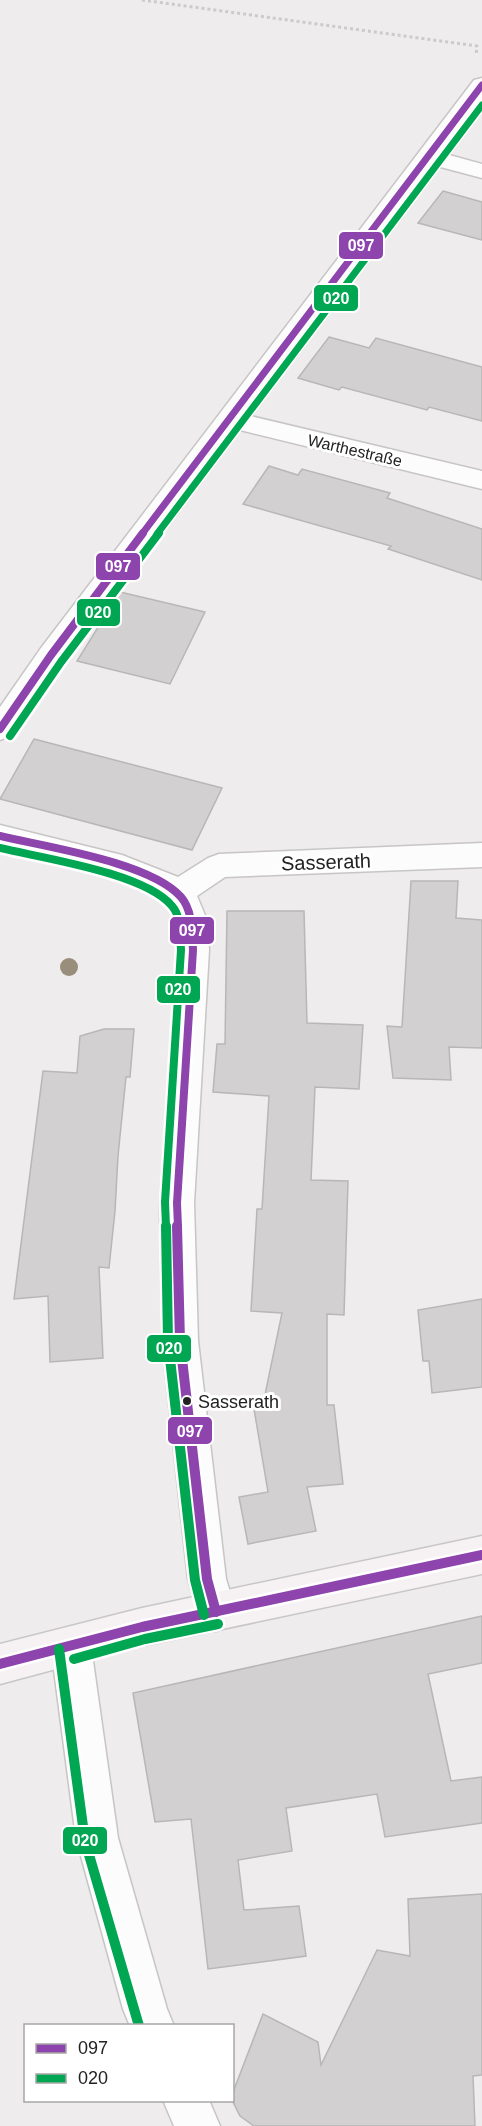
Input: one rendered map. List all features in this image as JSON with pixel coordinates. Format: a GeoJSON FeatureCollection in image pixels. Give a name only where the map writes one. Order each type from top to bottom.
{"type":"FeatureCollection","features":[{"type":"Feature","properties":{"kind":"main road"},"geometry":{"type":"LineString","coordinates":[[0,1664],[142,1627],[482,1555]]}},
{"type":"Feature","properties":{"kind":"street"},"geometry":{"type":"LineString","coordinates":[[0,729],[51,655],[228,419],[430,157],[478,89]]}},
{"type":"Feature","properties":{"kind":"street"},"geometry":{"type":"LineString","coordinates":[[430,157],[482,171]]}},
{"type":"Feature","properties":{"kind":"street","name":"Warthestraße"},"geometry":{"type":"LineString","coordinates":[[228,419],[482,480]]}},
{"type":"Feature","properties":{"kind":"street"},"geometry":{"type":"LineString","coordinates":[[0,836],[148,874],[178,893],[191,914],[193,950],[177,1203],[180,1341],[207,1579],[216,1612]]}},
{"type":"Feature","properties":{"kind":"street","name":"Sasserath"},"geometry":{"type":"LineString","coordinates":[[178,893],[219,866],[482,855]]}},
{"type":"Feature","properties":{"kind":"street"},"geometry":{"type":"LineString","coordinates":[[71,1647],[97,1838],[145,2009],[152,2024]]}},
{"type":"Feature","properties":{"kind":"street"},"geometry":{"type":"LineString","coordinates":[[186,2102],[196,2126]]}},
{"type":"Feature","properties":{"kind":"path"},"geometry":{"type":"LineString","coordinates":[[142,0],[477,46],[478,89]]}},
{"type":"Feature","properties":{"kind":"building"},"geometry":{"type":"Polygon","coordinates":[[[443,191],[482,202],[482,240],[418,223],[443,191]]]}},
{"type":"Feature","properties":{"kind":"building"},"geometry":{"type":"Polygon","coordinates":[[[329,337],[369,348],[376,338],[482,367],[482,421],[429,407],[427,410],[342,387],[339,390],[298,378],[329,337]]]}},
{"type":"Feature","properties":{"kind":"building"},"geometry":{"type":"Polygon","coordinates":[[[269,466],[298,475],[302,469],[390,493],[387,498],[482,529],[482,580],[388,549],[391,546],[243,504],[269,466]]]}},
{"type":"Feature","properties":{"kind":"building"},"geometry":{"type":"Polygon","coordinates":[[[120,592],[205,612],[170,684],[77,661],[120,592]]]}},
{"type":"Feature","properties":{"kind":"building"},"geometry":{"type":"Polygon","coordinates":[[[34,739],[222,788],[192,850],[0,799],[34,739]]]}},
{"type":"Feature","properties":{"kind":"building"},"geometry":{"type":"Polygon","coordinates":[[[411,881],[458,881],[456,918],[482,920],[482,1048],[449,1047],[451,1080],[393,1078],[387,1026],[402,1027],[411,881]]]}},
{"type":"Feature","properties":{"kind":"building"},"geometry":{"type":"Polygon","coordinates":[[[227,911],[304,911],[307,1023],[363,1025],[359,1089],[315,1087],[311,1180],[348,1181],[344,1315],[327,1314],[327,1405],[334,1405],[343,1484],[307,1487],[316,1531],[248,1544],[239,1497],[268,1492],[254,1409],[262,1409],[282,1313],[251,1311],[257,1209],[262,1209],[269,1096],[213,1092],[217,1044],[225,1044],[227,911]]]}},
{"type":"Feature","properties":{"kind":"building"},"geometry":{"type":"Polygon","coordinates":[[[104,1029],[134,1029],[130,1077],[126,1077],[109,1268],[99,1267],[103,1358],[50,1362],[48,1296],[14,1299],[43,1071],[77,1073],[80,1036],[104,1029]]]}},
{"type":"Feature","properties":{"kind":"building"},"geometry":{"type":"Polygon","coordinates":[[[482,1299],[482,1387],[432,1393],[429,1361],[423,1361],[418,1310],[482,1299]]]}},
{"type":"Feature","properties":{"kind":"building"},"geometry":{"type":"Polygon","coordinates":[[[482,1616],[482,1663],[428,1674],[451,1781],[482,1777],[482,1823],[385,1837],[377,1794],[286,1808],[292,1851],[238,1860],[244,1910],[299,1906],[306,1956],[208,1969],[191,1819],[155,1822],[133,1693],[482,1616]]]}},
{"type":"Feature","properties":{"kind":"building"},"geometry":{"type":"Polygon","coordinates":[[[482,1894],[482,2075],[473,2076],[475,2126],[254,2126],[240,2116],[233,2102],[234,2090],[263,2014],[318,2042],[321,2065],[377,1950],[410,1956],[408,1899],[482,1894]]]}},
{"type":"Feature","properties":{"kind":"transit line","name":"097"},"geometry":{"type":"LineString","coordinates":[[0,729],[51,655],[482,85]]}},
{"type":"Feature","properties":{"kind":"transit line","name":"020"},"geometry":{"type":"LineString","coordinates":[[10,736],[61,662],[482,105]]}},
{"type":"Feature","properties":{"kind":"transit line","name":"097"},"geometry":{"type":"LineString","coordinates":[[0,836],[96,859],[148,876],[168,886],[181,897],[190,916],[193,950],[177,1203],[180,1341],[207,1579],[216,1612]]}},
{"type":"Feature","properties":{"kind":"transit line","name":"020"},"geometry":{"type":"LineString","coordinates":[[0,848],[92,869],[141,886],[160,895],[172,905],[179,921],[181,950],[165,1202],[168,1341],[195,1580],[204,1615]]}},
{"type":"Feature","properties":{"kind":"transit line","name":"097"},"geometry":{"type":"LineString","coordinates":[[0,1664],[142,1627],[482,1555]]}},
{"type":"Feature","properties":{"kind":"transit line","name":"020"},"geometry":{"type":"LineString","coordinates":[[74,1659],[145,1639],[218,1624]]}},
{"type":"Feature","properties":{"kind":"transit line","name":"020"},"geometry":{"type":"LineString","coordinates":[[59,1649],[85,1841],[138,2024]]}},
{"type":"Feature","properties":{"kind":"place","name":"Sasserath"},"geometry":{"type":"Point","coordinates":[187,1401]}}]}
